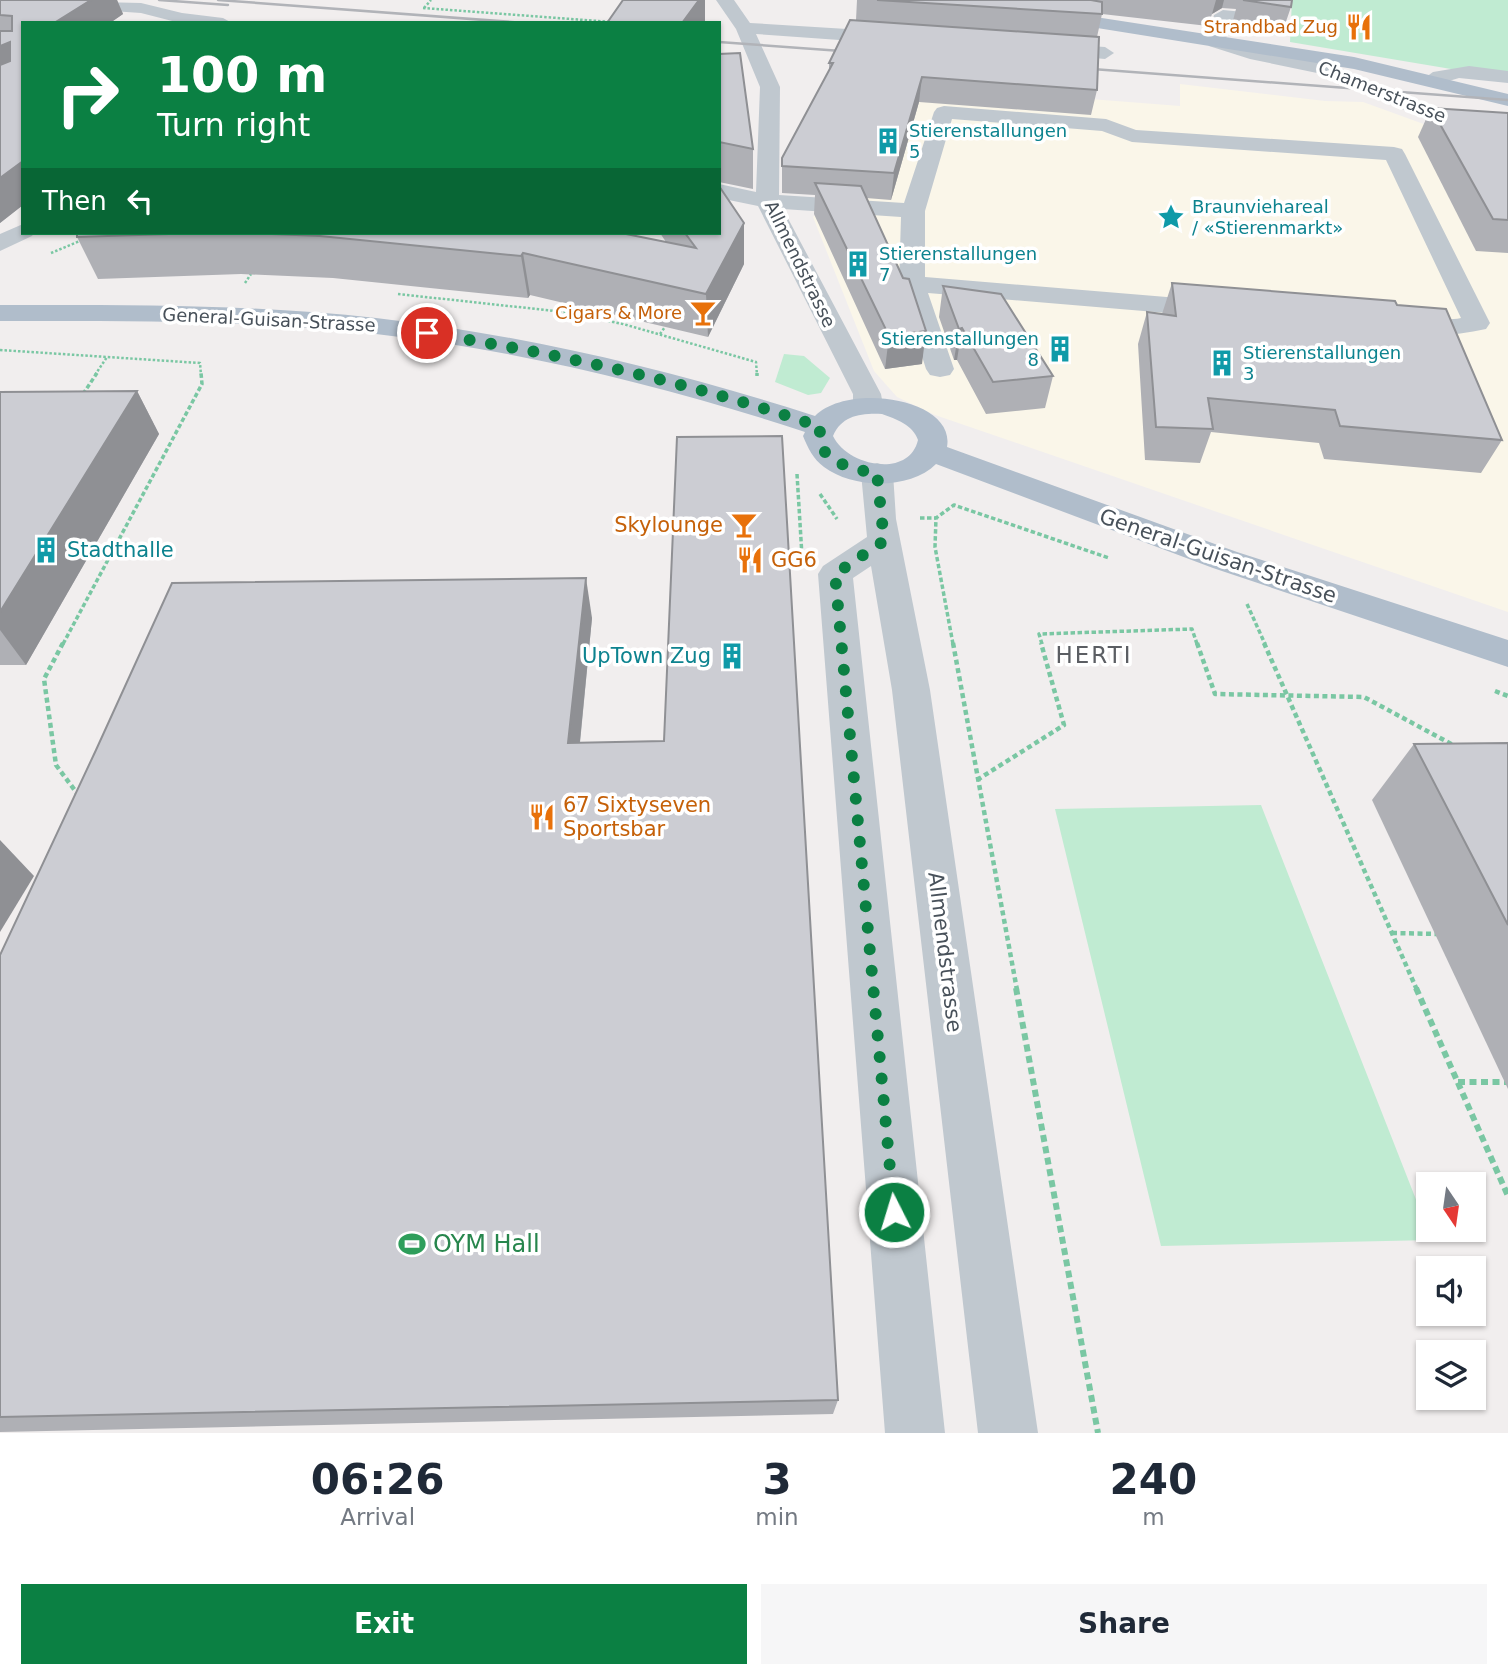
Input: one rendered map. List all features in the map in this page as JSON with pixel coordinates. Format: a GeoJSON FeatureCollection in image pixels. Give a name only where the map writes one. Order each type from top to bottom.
{"type":"FeatureCollection","features":[{"type":"Feature","properties":{"kind":"main road","name":"Chamerstrasse"},"geometry":{"type":"LineString","coordinates":[[953,0],[1354,63],[1508,100]]}},
{"type":"Feature","properties":{"kind":"main road","name":"General-Guisan-Strasse"},"geometry":{"type":"LineString","coordinates":[[0,313],[176,313],[376,326],[478,341],[647,375],[821,427]]}},
{"type":"Feature","properties":{"kind":"main road"},"geometry":{"type":"LineString","coordinates":[[868,405],[899,409],[923,422],[932,441],[930,451],[910,467],[877,473],[861,471],[835,461],[820,445],[818,436],[825,420],[843,409],[868,405]]}},
{"type":"Feature","properties":{"kind":"main road","name":"General-Guisan-Strasse"},"geometry":{"type":"LineString","coordinates":[[930,451],[1225,560],[1508,654]]}},
{"type":"Feature","properties":{"kind":"street"},"geometry":{"type":"LineString","coordinates":[[24,0],[141,8],[207,21]]}},
{"type":"Feature","properties":{"kind":"street"},"geometry":{"type":"LineString","coordinates":[[1061,17],[1071,0]]}},
{"type":"Feature","properties":{"kind":"street"},"geometry":{"type":"LineString","coordinates":[[704,2],[725,1]]}},
{"type":"Feature","properties":{"kind":"street","name":"Allmendstrasse"},"geometry":{"type":"LineString","coordinates":[[725,1],[745,29],[770,87],[766,201],[867,394],[868,405]]}},
{"type":"Feature","properties":{"kind":"street"},"geometry":{"type":"LineString","coordinates":[[121,21],[141,8]]}},
{"type":"Feature","properties":{"kind":"street"},"geometry":{"type":"LineString","coordinates":[[1216,42],[1223,15],[1254,18]]}},
{"type":"Feature","properties":{"kind":"street"},"geometry":{"type":"LineString","coordinates":[[745,29],[919,40]]}},
{"type":"Feature","properties":{"kind":"street","name":"Chamerstrasse"},"geometry":{"type":"LineString","coordinates":[[1216,42],[1250,53],[1324,68],[1396,119],[1432,115],[1508,130]]}},
{"type":"Feature","properties":{"kind":"street"},"geometry":{"type":"LineString","coordinates":[[1026,47],[1105,54]]}},
{"type":"Feature","properties":{"kind":"street"},"geometry":{"type":"LineString","coordinates":[[1432,80],[1443,74],[1457,72],[1508,77]]}},
{"type":"Feature","properties":{"kind":"street"},"geometry":{"type":"LineString","coordinates":[[940,369],[912,284],[913,211],[944,112],[1106,125],[1132,136],[1394,154]]}},
{"type":"Feature","properties":{"kind":"street"},"geometry":{"type":"LineString","coordinates":[[1383,322],[1452,328],[1477,323],[1394,154],[1396,119]]}},
{"type":"Feature","properties":{"kind":"street"},"geometry":{"type":"LineString","coordinates":[[721,191],[766,201],[913,211]]}},
{"type":"Feature","properties":{"kind":"street"},"geometry":{"type":"LineString","coordinates":[[0,244],[21,232]]}},
{"type":"Feature","properties":{"kind":"street"},"geometry":{"type":"LineString","coordinates":[[912,284],[1245,311]]}},
{"type":"Feature","properties":{"kind":"street","name":"Allmendstrasse"},"geometry":{"type":"LineString","coordinates":[[877,473],[884,541],[911,690],[1008,1433]]}},
{"type":"Feature","properties":{"kind":"street"},"geometry":{"type":"LineString","coordinates":[[884,541],[835,574],[915,1433]]}},
{"type":"Feature","properties":{"kind":"path"},"geometry":{"type":"LineString","coordinates":[[432,0],[423,8],[599,21]]}},
{"type":"Feature","properties":{"kind":"path"},"geometry":{"type":"LineString","coordinates":[[621,235],[628,243]]}},
{"type":"Feature","properties":{"kind":"path"},"geometry":{"type":"LineString","coordinates":[[244,284],[251,274]]}},
{"type":"Feature","properties":{"kind":"path"},"geometry":{"type":"LineString","coordinates":[[415,295],[421,287]]}},
{"type":"Feature","properties":{"kind":"path"},"geometry":{"type":"LineString","coordinates":[[513,306],[517,297]]}},
{"type":"Feature","properties":{"kind":"path"},"geometry":{"type":"LineString","coordinates":[[601,320],[605,313]]}},
{"type":"Feature","properties":{"kind":"path"},"geometry":{"type":"LineString","coordinates":[[660,334],[665,327]]}},
{"type":"Feature","properties":{"kind":"path"},"geometry":{"type":"LineString","coordinates":[[0,349],[200,363],[202,384],[44,679],[56,765],[86,807]]}},
{"type":"Feature","properties":{"kind":"path"},"geometry":{"type":"LineString","coordinates":[[78,402],[108,357]]}},
{"type":"Feature","properties":{"kind":"path"},"geometry":{"type":"LineString","coordinates":[[1098,1433],[934,547],[936,518],[954,505],[1119,561]]}},
{"type":"Feature","properties":{"kind":"path"},"geometry":{"type":"LineString","coordinates":[[1234,600],[1259,608]]}},
{"type":"Feature","properties":{"kind":"path"},"geometry":{"type":"LineString","coordinates":[[1246,604],[1508,1196]]}},
{"type":"Feature","properties":{"kind":"path"},"geometry":{"type":"LineString","coordinates":[[977,780],[1063,725],[1039,635],[1192,629],[1214,694],[1364,697],[1460,749]]}},
{"type":"Feature","properties":{"kind":"path"},"geometry":{"type":"LineString","coordinates":[[1482,686],[1508,695]]}},
{"type":"Feature","properties":{"kind":"path"},"geometry":{"type":"LineString","coordinates":[[1392,933],[1450,935]]}},
{"type":"Feature","properties":{"kind":"path"},"geometry":{"type":"LineString","coordinates":[[1458,1082],[1508,1082]]}},
{"type":"Feature","properties":{"kind":"shaded area"},"geometry":{"type":"Polygon","coordinates":[[[891,67],[999,92],[1180,106],[1180,84],[1325,101],[1363,102],[1443,131],[1508,138],[1508,612],[935,415],[897,397],[874,371],[813,217],[833,201],[891,67]]]}},
{"type":"Feature","properties":{"kind":"green space"},"geometry":{"type":"Polygon","coordinates":[[[1292,0],[1508,0],[1508,73],[1451,69],[1290,42],[1292,0]]]}},
{"type":"Feature","properties":{"kind":"green space"},"geometry":{"type":"Polygon","coordinates":[[[784,354],[804,356],[830,378],[821,393],[808,395],[775,382],[784,354]]]}},
{"type":"Feature","properties":{"kind":"green space"},"geometry":{"type":"Polygon","coordinates":[[[1261,805],[1416,1199],[1416,1240],[1161,1246],[1055,809],[1261,805]]]}},
{"type":"Feature","properties":{"kind":"building"},"geometry":{"type":"Polygon","coordinates":[[[0,0],[91,0],[57,21],[21,21],[21,162],[0,178],[0,65],[10,61],[10,42],[0,46],[0,31],[12,31],[12,16],[0,15],[0,0]]]}},
{"type":"Feature","properties":{"kind":"building"},"geometry":{"type":"Polygon","coordinates":[[[623,0],[699,0],[683,21],[608,21],[623,0]]]}},
{"type":"Feature","properties":{"kind":"building"},"geometry":{"type":"Polygon","coordinates":[[[877,0],[1091,0],[1102,2],[1102,14],[877,0]]]}},
{"type":"Feature","properties":{"kind":"building"},"geometry":{"type":"Polygon","coordinates":[[[1243,0],[1292,0],[1291,7],[1243,0]]]}},
{"type":"Feature","properties":{"kind":"building"},"geometry":{"type":"Polygon","coordinates":[[[850,20],[1099,37],[1097,90],[922,77],[894,173],[782,166],[782,158],[833,63],[829,63],[850,20]]]}},
{"type":"Feature","properties":{"kind":"building"},"geometry":{"type":"Polygon","coordinates":[[[740,53],[753,149],[721,142],[721,54],[740,53]]]}},
{"type":"Feature","properties":{"kind":"building"},"geometry":{"type":"Polygon","coordinates":[[[1431,108],[1508,113],[1508,220],[1493,219],[1431,108]]]}},
{"type":"Feature","properties":{"kind":"building"},"geometry":{"type":"Polygon","coordinates":[[[815,183],[861,186],[903,278],[909,279],[926,331],[889,336],[815,183]]]}},
{"type":"Feature","properties":{"kind":"building"},"geometry":{"type":"Polygon","coordinates":[[[721,189],[744,223],[706,294],[523,253],[521,256],[295,235],[631,235],[696,248],[686,235],[721,235],[721,189]]]}},
{"type":"Feature","properties":{"kind":"building"},"geometry":{"type":"Polygon","coordinates":[[[77,235],[138,235],[77,237],[77,235]]]}},
{"type":"Feature","properties":{"kind":"building"},"geometry":{"type":"Polygon","coordinates":[[[1172,283],[1395,301],[1397,305],[1446,309],[1502,440],[1340,426],[1335,410],[1208,398],[1213,429],[1156,427],[1147,312],[1176,316],[1172,283]]]}},
{"type":"Feature","properties":{"kind":"building"},"geometry":{"type":"Polygon","coordinates":[[[943,286],[1001,294],[1053,376],[993,382],[962,328],[959,329],[943,286]]]}},
{"type":"Feature","properties":{"kind":"building"},"geometry":{"type":"Polygon","coordinates":[[[137,391],[0,612],[0,392],[137,391]]]}},
{"type":"Feature","properties":{"kind":"building","name":"OYM Hall"},"geometry":{"type":"Polygon","coordinates":[[[782,436],[838,1400],[0,1417],[0,955],[172,583],[586,578],[568,743],[664,741],[677,437],[782,436]]]}},
{"type":"Feature","properties":{"kind":"building"},"geometry":{"type":"Polygon","coordinates":[[[1508,743],[1508,925],[1414,744],[1508,743]]]}},
{"type":"Feature","properties":{"kind":"railway"},"geometry":{"type":"LineString","coordinates":[[159,0],[228,5]]}},
{"type":"Feature","properties":{"kind":"railway"},"geometry":{"type":"LineString","coordinates":[[218,0],[498,21]]}},
{"type":"Feature","properties":{"kind":"railway"},"geometry":{"type":"LineString","coordinates":[[721,42],[855,52]]}},
{"type":"Feature","properties":{"kind":"railway"},"geometry":{"type":"LineString","coordinates":[[1079,68],[1508,100]]}},
{"type":"Feature","properties":{"kind":"place","name":"Strandbad Zug"},"geometry":{"type":"Point","coordinates":[1359,27]}},
{"type":"Feature","properties":{"kind":"place","name":"Stierenstallungen 5"},"geometry":{"type":"Point","coordinates":[888,141]}},
{"type":"Feature","properties":{"kind":"place","name":"Braunviehareal / «Stierenmarkt»"},"geometry":{"type":"Point","coordinates":[1171,217]}},
{"type":"Feature","properties":{"kind":"place","name":"Stierenstallungen 7"},"geometry":{"type":"Point","coordinates":[858,264]}},
{"type":"Feature","properties":{"kind":"place","name":"Cigars & More"},"geometry":{"type":"Point","coordinates":[703,313]}},
{"type":"Feature","properties":{"kind":"place","name":"Stierenstallungen 8"},"geometry":{"type":"Point","coordinates":[1060,349]}},
{"type":"Feature","properties":{"kind":"place","name":"Stierenstallungen 3"},"geometry":{"type":"Point","coordinates":[1222,363]}},
{"type":"Feature","properties":{"kind":"place","name":"Skylounge"},"geometry":{"type":"Point","coordinates":[744,525]}},
{"type":"Feature","properties":{"kind":"place","name":"Stadthalle"},"geometry":{"type":"Point","coordinates":[46,550]}},
{"type":"Feature","properties":{"kind":"place","name":"GG6"},"geometry":{"type":"Point","coordinates":[750,560]}},
{"type":"Feature","properties":{"kind":"place","name":"UpTown Zug"},"geometry":{"type":"Point","coordinates":[732,656]}},
{"type":"Feature","properties":{"kind":"place","name":"67 Sixtyseven Sportsbar"},"geometry":{"type":"Point","coordinates":[542,817]}},
{"type":"Feature","properties":{"kind":"place","name":"OYM Hall"},"geometry":{"type":"Point","coordinates":[412,1244]}},
{"type":"Feature","properties":{"kind":"district","name":"HERTI"},"geometry":{"type":"Point","coordinates":[1094,655]}},
{"type":"Feature","properties":{"kind":"route"},"geometry":{"type":"LineString","coordinates":[[427,333],[647,375],[775,412],[821,427],[818,436],[820,445],[835,461],[861,471],[877,473],[884,541],[835,574],[894,1212]]}}]}
